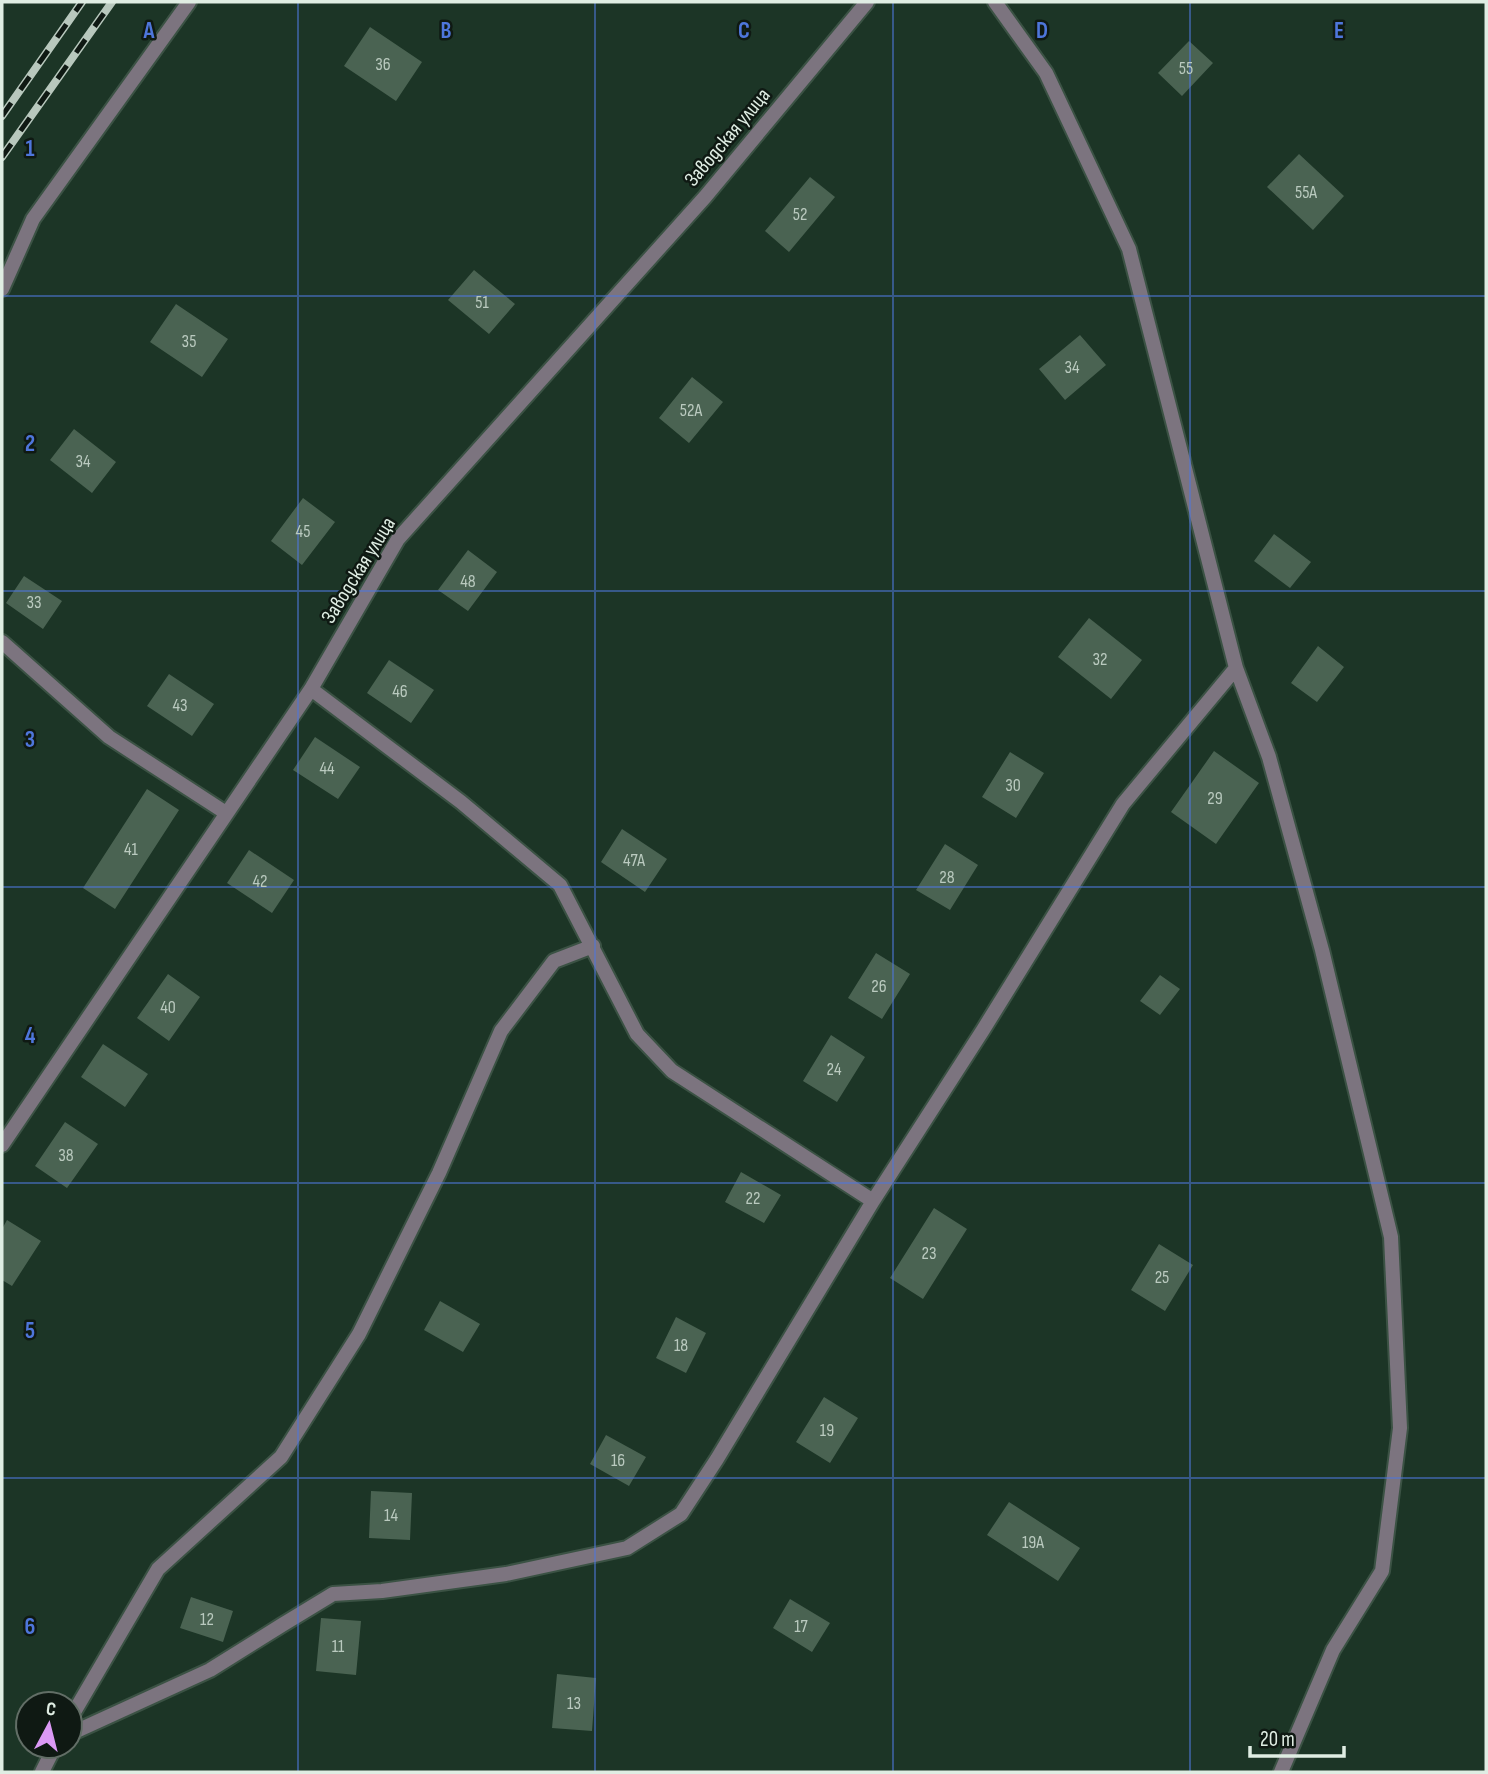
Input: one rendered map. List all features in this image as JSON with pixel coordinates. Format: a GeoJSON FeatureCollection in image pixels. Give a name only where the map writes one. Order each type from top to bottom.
{"type":"FeatureCollection","features":[{"type":"Feature","properties":{"kind":"street"},"geometry":{"type":"LineString","coordinates":[[2,289],[33,219],[189,2]]}},
{"type":"Feature","properties":{"kind":"street","name":"Заводская улица"},"geometry":{"type":"LineString","coordinates":[[2,1145],[311,689],[398,539],[705,197],[867,2]]}},
{"type":"Feature","properties":{"kind":"street"},"geometry":{"type":"LineString","coordinates":[[995,2],[1046,74],[1129,249],[1236,668],[1269,757],[1311,911],[1391,1237],[1400,1428],[1382,1571],[1333,1650],[1281,1772]]}},
{"type":"Feature","properties":{"kind":"street"},"geometry":{"type":"LineString","coordinates":[[2,642],[109,737],[226,813]]}},
{"type":"Feature","properties":{"kind":"street"},"geometry":{"type":"LineString","coordinates":[[84,1728],[210,1670],[334,1594],[382,1591],[506,1574],[626,1548],[681,1514],[873,1201],[1123,804],[1236,668]]}},
{"type":"Feature","properties":{"kind":"street"},"geometry":{"type":"LineString","coordinates":[[311,689],[461,802],[560,885],[636,1034],[672,1071],[873,1201]]}},
{"type":"Feature","properties":{"kind":"street"},"geometry":{"type":"LineString","coordinates":[[84,1695],[158,1569],[281,1457],[352,1345],[439,1173],[501,1031],[554,961],[593,946]]}},
{"type":"Feature","properties":{"kind":"building"},"geometry":{"type":"Polygon","coordinates":[[[370,27],[422,62],[396,101],[344,66],[370,27]]]}},
{"type":"Feature","properties":{"kind":"building"},"geometry":{"type":"Polygon","coordinates":[[[1189,41],[1213,63],[1182,96],[1158,73],[1189,41]]]}},
{"type":"Feature","properties":{"kind":"building"},"geometry":{"type":"Polygon","coordinates":[[[1299,154],[1344,196],[1313,230],[1267,187],[1299,154]]]}},
{"type":"Feature","properties":{"kind":"building"},"geometry":{"type":"Polygon","coordinates":[[[810,177],[835,197],[789,252],[765,231],[810,177]]]}},
{"type":"Feature","properties":{"kind":"building"},"geometry":{"type":"Polygon","coordinates":[[[474,270],[515,304],[489,334],[448,300],[474,270]]]}},
{"type":"Feature","properties":{"kind":"building"},"geometry":{"type":"Polygon","coordinates":[[[176,304],[228,339],[202,377],[150,342],[176,304]]]}},
{"type":"Feature","properties":{"kind":"building"},"geometry":{"type":"Polygon","coordinates":[[[1080,335],[1106,365],[1065,400],[1039,369],[1080,335]]]}},
{"type":"Feature","properties":{"kind":"building"},"geometry":{"type":"Polygon","coordinates":[[[692,377],[723,402],[689,443],[659,418],[692,377]]]}},
{"type":"Feature","properties":{"kind":"building"},"geometry":{"type":"Polygon","coordinates":[[[74,429],[116,462],[92,493],[50,460],[74,429]]]}},
{"type":"Feature","properties":{"kind":"building"},"geometry":{"type":"Polygon","coordinates":[[[303,498],[335,522],[302,565],[271,541],[303,498]]]}},
{"type":"Feature","properties":{"kind":"building"},"geometry":{"type":"Polygon","coordinates":[[[1274,534],[1311,562],[1290,588],[1254,561],[1274,534]]]}},
{"type":"Feature","properties":{"kind":"building"},"geometry":{"type":"Polygon","coordinates":[[[468,550],[497,572],[468,611],[438,590],[468,550]]]}},
{"type":"Feature","properties":{"kind":"building"},"geometry":{"type":"Polygon","coordinates":[[[24,576],[62,601],[43,629],[6,603],[24,576]]]}},
{"type":"Feature","properties":{"kind":"building"},"geometry":{"type":"Polygon","coordinates":[[[1089,618],[1142,660],[1111,699],[1058,657],[1089,618]]]}},
{"type":"Feature","properties":{"kind":"building"},"geometry":{"type":"Polygon","coordinates":[[[1318,646],[1344,667],[1317,702],[1291,683],[1318,646]]]}},
{"type":"Feature","properties":{"kind":"building"},"geometry":{"type":"Polygon","coordinates":[[[389,660],[434,690],[411,723],[367,693],[389,660]]]}},
{"type":"Feature","properties":{"kind":"building"},"geometry":{"type":"Polygon","coordinates":[[[169,674],[214,704],[192,736],[147,706],[169,674]]]}},
{"type":"Feature","properties":{"kind":"building"},"geometry":{"type":"Polygon","coordinates":[[[315,737],[360,767],[338,799],[293,770],[315,737]]]}},
{"type":"Feature","properties":{"kind":"building"},"geometry":{"type":"Polygon","coordinates":[[[1214,751],[1259,783],[1216,844],[1171,812],[1214,751]]]}},
{"type":"Feature","properties":{"kind":"building"},"geometry":{"type":"Polygon","coordinates":[[[1010,752],[1044,773],[1016,818],[982,797],[1010,752]]]}},
{"type":"Feature","properties":{"kind":"building"},"geometry":{"type":"Polygon","coordinates":[[[147,789],[179,810],[115,909],[83,888],[147,789]]]}},
{"type":"Feature","properties":{"kind":"building"},"geometry":{"type":"Polygon","coordinates":[[[622,829],[667,859],[645,892],[601,862],[622,829]]]}},
{"type":"Feature","properties":{"kind":"building"},"geometry":{"type":"Polygon","coordinates":[[[945,844],[978,865],[950,910],[916,890],[945,844]]]}},
{"type":"Feature","properties":{"kind":"building"},"geometry":{"type":"Polygon","coordinates":[[[249,850],[294,880],[272,913],[227,883],[249,850]]]}},
{"type":"Feature","properties":{"kind":"building"},"geometry":{"type":"Polygon","coordinates":[[[876,953],[910,974],[882,1019],[848,998],[876,953]]]}},
{"type":"Feature","properties":{"kind":"building"},"geometry":{"type":"Polygon","coordinates":[[[168,974],[200,997],[169,1041],[137,1018],[168,974]]]}},
{"type":"Feature","properties":{"kind":"building"},"geometry":{"type":"Polygon","coordinates":[[[1160,975],[1180,989],[1160,1015],[1140,1001],[1160,975]]]}},
{"type":"Feature","properties":{"kind":"building"},"geometry":{"type":"Polygon","coordinates":[[[831,1035],[865,1057],[837,1102],[803,1081],[831,1035]]]}},
{"type":"Feature","properties":{"kind":"building"},"geometry":{"type":"Polygon","coordinates":[[[103,1044],[148,1074],[125,1107],[81,1077],[103,1044]]]}},
{"type":"Feature","properties":{"kind":"building"},"geometry":{"type":"Polygon","coordinates":[[[65,1122],[98,1144],[67,1188],[35,1166],[65,1122]]]}},
{"type":"Feature","properties":{"kind":"building"},"geometry":{"type":"Polygon","coordinates":[[[741,1172],[781,1195],[764,1223],[725,1202],[741,1172]]]}},
{"type":"Feature","properties":{"kind":"building"},"geometry":{"type":"Polygon","coordinates":[[[934,1208],[967,1229],[923,1299],[890,1278],[934,1208]]]}},
{"type":"Feature","properties":{"kind":"building"},"geometry":{"type":"Polygon","coordinates":[[[7,1220],[41,1241],[12,1286],[2,1280],[2,1229],[7,1220]]]}},
{"type":"Feature","properties":{"kind":"building"},"geometry":{"type":"Polygon","coordinates":[[[1159,1244],[1193,1265],[1165,1311],[1131,1290],[1159,1244]]]}},
{"type":"Feature","properties":{"kind":"building"},"geometry":{"type":"Polygon","coordinates":[[[440,1301],[480,1324],[463,1352],[424,1330],[440,1301]]]}},
{"type":"Feature","properties":{"kind":"building"},"geometry":{"type":"Polygon","coordinates":[[[676,1317],[706,1333],[686,1373],[656,1358],[676,1317]]]}},
{"type":"Feature","properties":{"kind":"building"},"geometry":{"type":"Polygon","coordinates":[[[824,1397],[858,1418],[830,1463],[796,1442],[824,1397]]]}},
{"type":"Feature","properties":{"kind":"building"},"geometry":{"type":"Polygon","coordinates":[[[606,1435],[646,1457],[629,1486],[590,1464],[606,1435]]]}},
{"type":"Feature","properties":{"kind":"building"},"geometry":{"type":"Polygon","coordinates":[[[371,1491],[412,1493],[410,1540],[369,1538],[371,1491]]]}},
{"type":"Feature","properties":{"kind":"building"},"geometry":{"type":"Polygon","coordinates":[[[1009,1502],[1080,1548],[1058,1581],[987,1535],[1009,1502]]]}},
{"type":"Feature","properties":{"kind":"building"},"geometry":{"type":"Polygon","coordinates":[[[191,1597],[233,1611],[223,1642],[180,1628],[191,1597]]]}},
{"type":"Feature","properties":{"kind":"building"},"geometry":{"type":"Polygon","coordinates":[[[790,1599],[830,1623],[812,1652],[773,1628],[790,1599]]]}},
{"type":"Feature","properties":{"kind":"building"},"geometry":{"type":"Polygon","coordinates":[[[321,1618],[361,1621],[356,1675],[316,1671],[321,1618]]]}},
{"type":"Feature","properties":{"kind":"building"},"geometry":{"type":"Polygon","coordinates":[[[557,1674],[596,1678],[592,1731],[552,1728],[557,1674]]]}},
{"type":"Feature","properties":{"kind":"railway"},"geometry":{"type":"LineString","coordinates":[[2,116],[82,2]]}},
{"type":"Feature","properties":{"kind":"railway"},"geometry":{"type":"LineString","coordinates":[[2,157],[112,2]]}}]}
